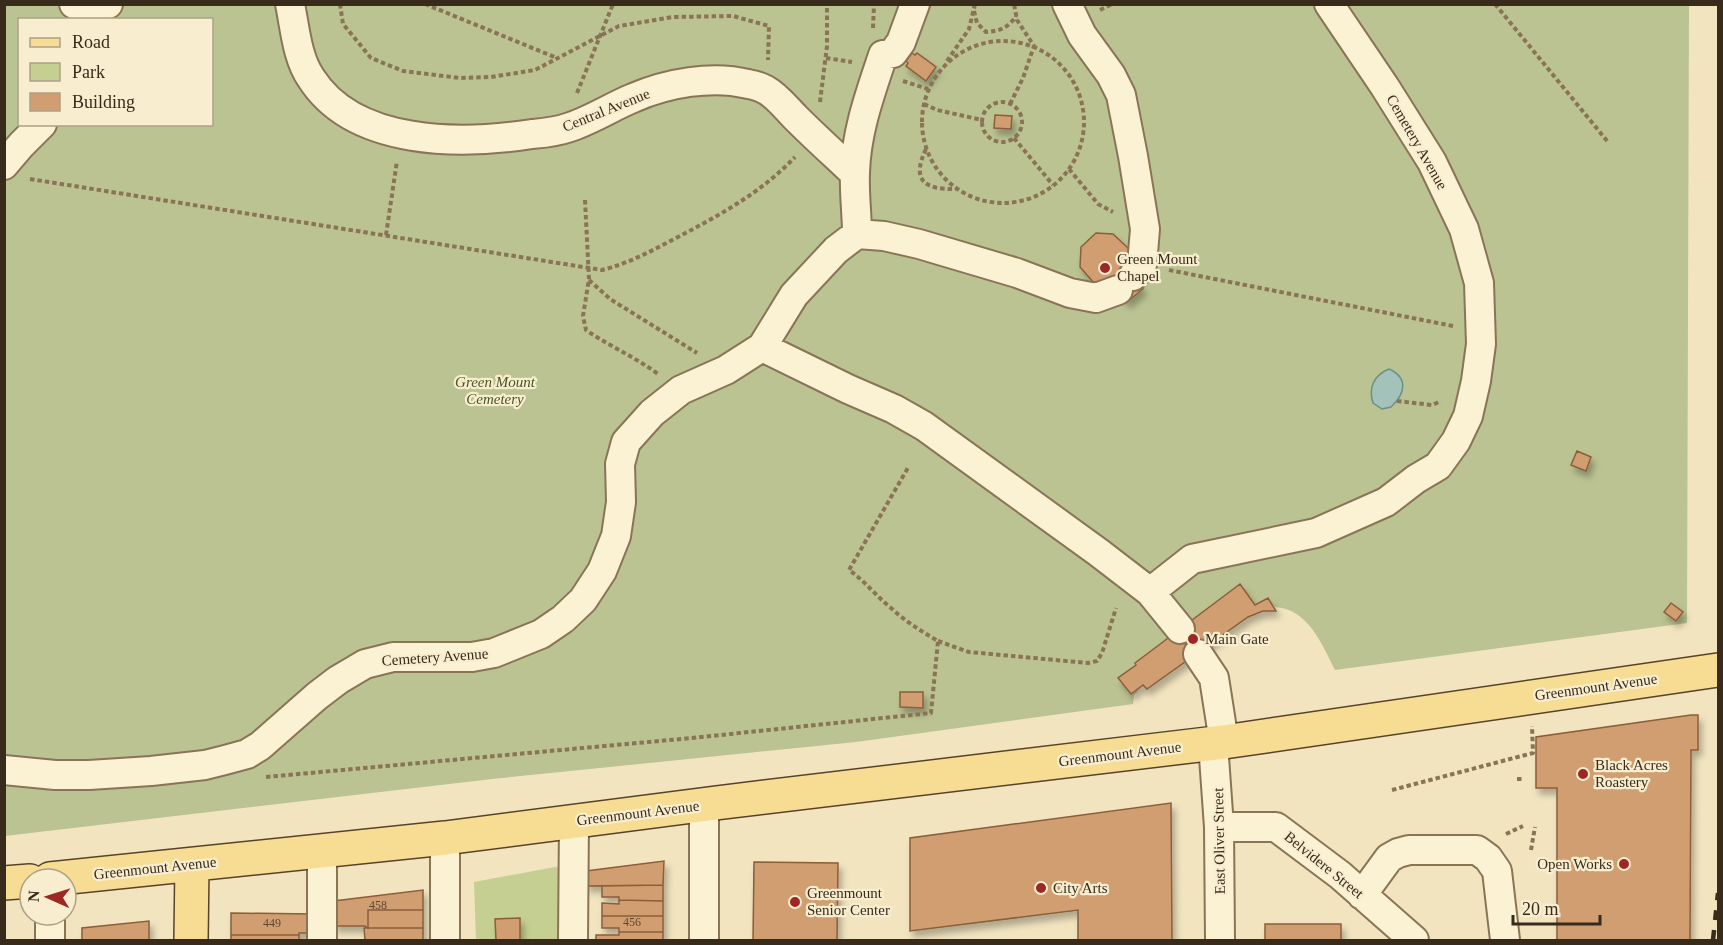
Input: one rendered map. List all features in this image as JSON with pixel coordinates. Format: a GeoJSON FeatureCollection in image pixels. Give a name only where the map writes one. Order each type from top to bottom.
{"type":"FeatureCollection","features":[{"type":"Feature","properties":{"kind":"main road","name":"Greenmount Avenue"},"geometry":{"type":"LineString","coordinates":[[78,876],[445,838],[704,804],[1219,742],[1719,670]]}},
{"type":"Feature","properties":{"kind":"main road"},"geometry":{"type":"LineString","coordinates":[[191,940],[192,865]]}},
{"type":"Feature","properties":{"kind":"street","name":"Central Avenue"},"geometry":{"type":"LineString","coordinates":[[290,4],[303,62],[309,76],[323,95],[343,112],[381,129],[402,134],[467,140],[503,139],[561,130],[636,97],[693,82],[737,81],[767,91],[855,174]]}},
{"type":"Feature","properties":{"kind":"street"},"geometry":{"type":"LineString","coordinates":[[857,234],[855,174],[859,134],[883,55],[893,53],[901,42],[915,4]]}},
{"type":"Feature","properties":{"kind":"street"},"geometry":{"type":"LineString","coordinates":[[1067,4],[1082,35],[1111,75],[1121,95],[1144,225],[1131,277],[1096,298],[1070,293],[1017,273],[919,244],[884,236],[857,234],[836,250],[794,295],[762,347],[924,426],[1150,592],[1179,629]]}},
{"type":"Feature","properties":{"kind":"street","name":"Cemetery Avenue"},"geometry":{"type":"LineString","coordinates":[[1150,592],[1192,559],[1316,533],[1386,501],[1438,466],[1456,441],[1468,416],[1476,381],[1480,331],[1479,283],[1464,229],[1432,162],[1329,4]]}},
{"type":"Feature","properties":{"kind":"street"},"geometry":{"type":"LineString","coordinates":[[16,172],[21,145],[40,126]]}},
{"type":"Feature","properties":{"kind":"street","name":"Cemetery Avenue"},"geometry":{"type":"LineString","coordinates":[[4,770],[55,775],[128,773],[205,765],[247,754],[274,736],[317,696],[365,664],[393,657],[472,657],[494,653],[541,634],[563,619],[583,600],[602,571],[616,536],[621,502],[620,464],[626,442],[652,413],[681,390],[726,370],[762,347]]}},
{"type":"Feature","properties":{"kind":"street"},"geometry":{"type":"LineString","coordinates":[[1198,654],[1214,678],[1219,742]]}},
{"type":"Feature","properties":{"kind":"street","name":"East Oliver Street"},"geometry":{"type":"LineString","coordinates":[[1219,742],[1220,940]]}},
{"type":"Feature","properties":{"kind":"street"},"geometry":{"type":"LineString","coordinates":[[704,804],[704,940]]}},
{"type":"Feature","properties":{"kind":"street"},"geometry":{"type":"LineString","coordinates":[[573,940],[574,821]]}},
{"type":"Feature","properties":{"kind":"street","name":"Belvidere Street"},"geometry":{"type":"LineString","coordinates":[[1219,827],[1275,826],[1340,875],[1414,940]]}},
{"type":"Feature","properties":{"kind":"street"},"geometry":{"type":"LineString","coordinates":[[445,838],[445,940]]}},
{"type":"Feature","properties":{"kind":"street"},"geometry":{"type":"LineString","coordinates":[[1362,895],[1389,858],[1398,853],[1409,850],[1477,850],[1488,858],[1497,872],[1505,940]]}},
{"type":"Feature","properties":{"kind":"street"},"geometry":{"type":"LineString","coordinates":[[322,851],[322,940]]}},
{"type":"Feature","properties":{"kind":"path"},"geometry":{"type":"LineString","coordinates":[[340,4],[343,24],[371,58],[403,71],[460,78],[490,77],[535,70],[619,26],[673,17],[733,16],[769,26],[767,91]]}},
{"type":"Feature","properties":{"kind":"path"},"geometry":{"type":"LineString","coordinates":[[425,4],[558,59]]}},
{"type":"Feature","properties":{"kind":"path"},"geometry":{"type":"LineString","coordinates":[[561,130],[613,4]]}},
{"type":"Feature","properties":{"kind":"path"},"geometry":{"type":"LineString","coordinates":[[16,172],[602,270],[626,264],[726,212],[777,176],[797,155],[812,134],[820,104],[827,46],[827,4]]}},
{"type":"Feature","properties":{"kind":"path"},"geometry":{"type":"LineString","coordinates":[[975,4],[973,13],[977,23],[986,32],[998,31],[1009,26],[1016,15]]}},
{"type":"Feature","properties":{"kind":"path"},"geometry":{"type":"LineString","coordinates":[[943,66],[965,49],[991,40],[1019,41],[1034,46],[1066,70],[1080,94],[1085,122],[1080,149],[1066,174],[1045,192],[1020,202],[998,203],[976,199],[956,189],[940,174],[922,133],[922,111],[928,90],[943,66],[969,30],[975,4]]}},
{"type":"Feature","properties":{"kind":"path"},"geometry":{"type":"LineString","coordinates":[[1014,4],[1017,20],[1034,46]]}},
{"type":"Feature","properties":{"kind":"path"},"geometry":{"type":"LineString","coordinates":[[1495,4],[1608,142]]}},
{"type":"Feature","properties":{"kind":"path"},"geometry":{"type":"LineString","coordinates":[[1010,104],[1023,78],[1034,46]]}},
{"type":"Feature","properties":{"kind":"path"},"geometry":{"type":"LineString","coordinates":[[998,102],[1010,104],[1022,118],[1019,131],[1014,138],[1003,142],[990,138],[985,133],[983,114],[992,104],[998,102]]}},
{"type":"Feature","properties":{"kind":"path"},"geometry":{"type":"LineString","coordinates":[[924,104],[937,110],[982,120]]}},
{"type":"Feature","properties":{"kind":"path"},"geometry":{"type":"LineString","coordinates":[[386,235],[402,134]]}},
{"type":"Feature","properties":{"kind":"path"},"geometry":{"type":"LineString","coordinates":[[1014,138],[1053,186]]}},
{"type":"Feature","properties":{"kind":"path"},"geometry":{"type":"LineString","coordinates":[[927,148],[919,164],[920,178],[924,184],[934,188],[956,189]]}},
{"type":"Feature","properties":{"kind":"path"},"geometry":{"type":"LineString","coordinates":[[1069,168],[1098,204],[1125,219],[1144,225]]}},
{"type":"Feature","properties":{"kind":"path"},"geometry":{"type":"LineString","coordinates":[[585,200],[589,279],[583,316],[586,330],[604,343],[639,360],[681,390]]}},
{"type":"Feature","properties":{"kind":"path"},"geometry":{"type":"LineString","coordinates":[[1131,277],[1480,331]]}},
{"type":"Feature","properties":{"kind":"path"},"geometry":{"type":"LineString","coordinates":[[589,279],[610,299],[726,370]]}},
{"type":"Feature","properties":{"kind":"path"},"geometry":{"type":"LineString","coordinates":[[1397,401],[1432,405],[1443,400],[1456,399],[1471,404]]}},
{"type":"Feature","properties":{"kind":"path"},"geometry":{"type":"LineString","coordinates":[[909,466],[849,570],[864,579],[890,607],[913,626],[938,641],[969,652],[1088,663],[1097,662],[1102,653],[1116,608]]}},
{"type":"Feature","properties":{"kind":"path"},"geometry":{"type":"LineString","coordinates":[[247,754],[265,777],[692,738],[931,713],[938,641]]}},
{"type":"Feature","properties":{"kind":"path"},"geometry":{"type":"LineString","coordinates":[[1392,790],[1533,753],[1532,726]]}},
{"type":"Feature","properties":{"kind":"path"},"geometry":{"type":"LineString","coordinates":[[1516,779],[1523,778]]}},
{"type":"Feature","properties":{"kind":"path"},"geometry":{"type":"LineString","coordinates":[[1505,835],[1523,826]]}},
{"type":"Feature","properties":{"kind":"path"},"geometry":{"type":"LineString","coordinates":[[1531,850],[1535,827]]}},
{"type":"Feature","properties":{"kind":"green space","name":"Green Mount Cemetery"},"geometry":{"type":"Polygon","coordinates":[[[4,5],[1689,5],[1687,623],[1335,670],[1319,639],[1305,621],[1287,609],[1275,607],[1267,598],[1255,605],[1240,584],[1135,662],[1136,665],[1119,678],[1131,694],[1143,685],[1134,695],[1133,704],[856,742],[492,779],[5,836],[4,5]]]}},
{"type":"Feature","properties":{"kind":"green space"},"geometry":{"type":"Polygon","coordinates":[[[566,865],[566,940],[476,940],[474,882],[566,865]]]}},
{"type":"Feature","properties":{"kind":"water"},"geometry":{"type":"Polygon","coordinates":[[[1389,369],[1400,377],[1402,392],[1391,407],[1382,409],[1373,403],[1371,392],[1376,378],[1389,369]]]}},
{"type":"Feature","properties":{"kind":"building"},"geometry":{"type":"Polygon","coordinates":[[[912,53],[915,55],[917,53],[936,67],[926,81],[906,66],[908,63],[906,61],[912,53]]]}},
{"type":"Feature","properties":{"kind":"building"},"geometry":{"type":"Polygon","coordinates":[[[995,115],[1012,116],[1011,129],[994,128],[995,115]]]}},
{"type":"Feature","properties":{"kind":"building","name":"Green Mount Chapel"},"geometry":{"type":"Polygon","coordinates":[[[1096,233],[1113,234],[1129,249],[1128,270],[1143,289],[1127,302],[1113,284],[1094,283],[1080,267],[1081,247],[1096,233]]]}},
{"type":"Feature","properties":{"kind":"building"},"geometry":{"type":"Polygon","coordinates":[[[1577,451],[1591,457],[1586,471],[1571,465],[1577,451]]]}},
{"type":"Feature","properties":{"kind":"building","name":"Main Gate"},"geometry":{"type":"Polygon","coordinates":[[[1240,584],[1255,605],[1268,598],[1276,611],[1263,611],[1248,617],[1147,689],[1143,685],[1131,694],[1118,678],[1240,584]]]}},
{"type":"Feature","properties":{"kind":"building"},"geometry":{"type":"Polygon","coordinates":[[[1671,603],[1683,612],[1676,621],[1664,612],[1671,603]]]}},
{"type":"Feature","properties":{"kind":"building"},"geometry":{"type":"Polygon","coordinates":[[[900,692],[923,692],[923,708],[900,707],[900,692]]]}},
{"type":"Feature","properties":{"kind":"building","name":"Open Works"},"geometry":{"type":"Polygon","coordinates":[[[1698,715],[1698,750],[1691,750],[1690,940],[1557,940],[1557,788],[1536,788],[1536,737],[1698,715]]]}},
{"type":"Feature","properties":{"kind":"building","name":"City Arts"},"geometry":{"type":"Polygon","coordinates":[[[1171,803],[1172,940],[1078,940],[1078,910],[910,931],[910,838],[1171,803]]]}},
{"type":"Feature","properties":{"kind":"building"},"geometry":{"type":"Polygon","coordinates":[[[664,861],[663,885],[586,886],[586,871],[664,861]]]}},
{"type":"Feature","properties":{"kind":"building","name":"Greenmount Senior Center"},"geometry":{"type":"Polygon","coordinates":[[[754,862],[838,863],[837,940],[753,940],[754,862]]]}},
{"type":"Feature","properties":{"kind":"building"},"geometry":{"type":"Polygon","coordinates":[[[663,885],[663,901],[619,900],[619,897],[602,897],[602,886],[663,885]]]}},
{"type":"Feature","properties":{"kind":"building"},"geometry":{"type":"Polygon","coordinates":[[[423,890],[423,910],[368,910],[368,928],[365,926],[334,926],[334,901],[423,890]]]}},
{"type":"Feature","properties":{"kind":"building"},"geometry":{"type":"Polygon","coordinates":[[[619,900],[663,901],[663,916],[602,916],[602,903],[619,904],[619,900]]]}},
{"type":"Feature","properties":{"kind":"building"},"geometry":{"type":"Polygon","coordinates":[[[368,910],[423,910],[423,928],[368,928],[368,910]]]}},
{"type":"Feature","properties":{"kind":"building"},"geometry":{"type":"Polygon","coordinates":[[[231,913],[313,914],[313,933],[231,935],[231,913]]]}},
{"type":"Feature","properties":{"kind":"building"},"geometry":{"type":"Polygon","coordinates":[[[602,916],[663,916],[663,932],[619,932],[619,928],[602,928],[602,916]]]}},
{"type":"Feature","properties":{"kind":"building"},"geometry":{"type":"Polygon","coordinates":[[[520,918],[520,940],[496,940],[495,919],[520,918]]]}},
{"type":"Feature","properties":{"kind":"building"},"geometry":{"type":"Polygon","coordinates":[[[149,921],[149,940],[82,940],[82,928],[149,921]]]}},
{"type":"Feature","properties":{"kind":"building"},"geometry":{"type":"Polygon","coordinates":[[[1265,924],[1341,924],[1341,940],[1265,940],[1265,924]]]}},
{"type":"Feature","properties":{"kind":"building"},"geometry":{"type":"Polygon","coordinates":[[[364,928],[423,928],[423,940],[365,940],[364,928]]]}},
{"type":"Feature","properties":{"kind":"building"},"geometry":{"type":"Polygon","coordinates":[[[619,932],[663,932],[663,940],[596,940],[596,935],[619,935],[619,932]]]}},
{"type":"Feature","properties":{"kind":"building"},"geometry":{"type":"Polygon","coordinates":[[[231,935],[299,935],[299,940],[231,940],[231,935]]]}},
{"type":"Feature","properties":{"kind":"railway"},"geometry":{"type":"LineString","coordinates":[[1713,940],[1718,893]]}},
{"type":"Feature","properties":{"kind":"place","name":"Green Mount Chapel"},"geometry":{"type":"Point","coordinates":[1105,268]}},
{"type":"Feature","properties":{"kind":"place","name":"Main Gate"},"geometry":{"type":"Point","coordinates":[1193,639]}},
{"type":"Feature","properties":{"kind":"place","name":"Black Acres Roastery"},"geometry":{"type":"Point","coordinates":[1583,774]}},
{"type":"Feature","properties":{"kind":"place","name":"Open Works"},"geometry":{"type":"Point","coordinates":[1624,864]}},
{"type":"Feature","properties":{"kind":"place","name":"City Arts"},"geometry":{"type":"Point","coordinates":[1041,888]}},
{"type":"Feature","properties":{"kind":"place","name":"Greenmount Senior Center"},"geometry":{"type":"Point","coordinates":[795,902]}}]}
